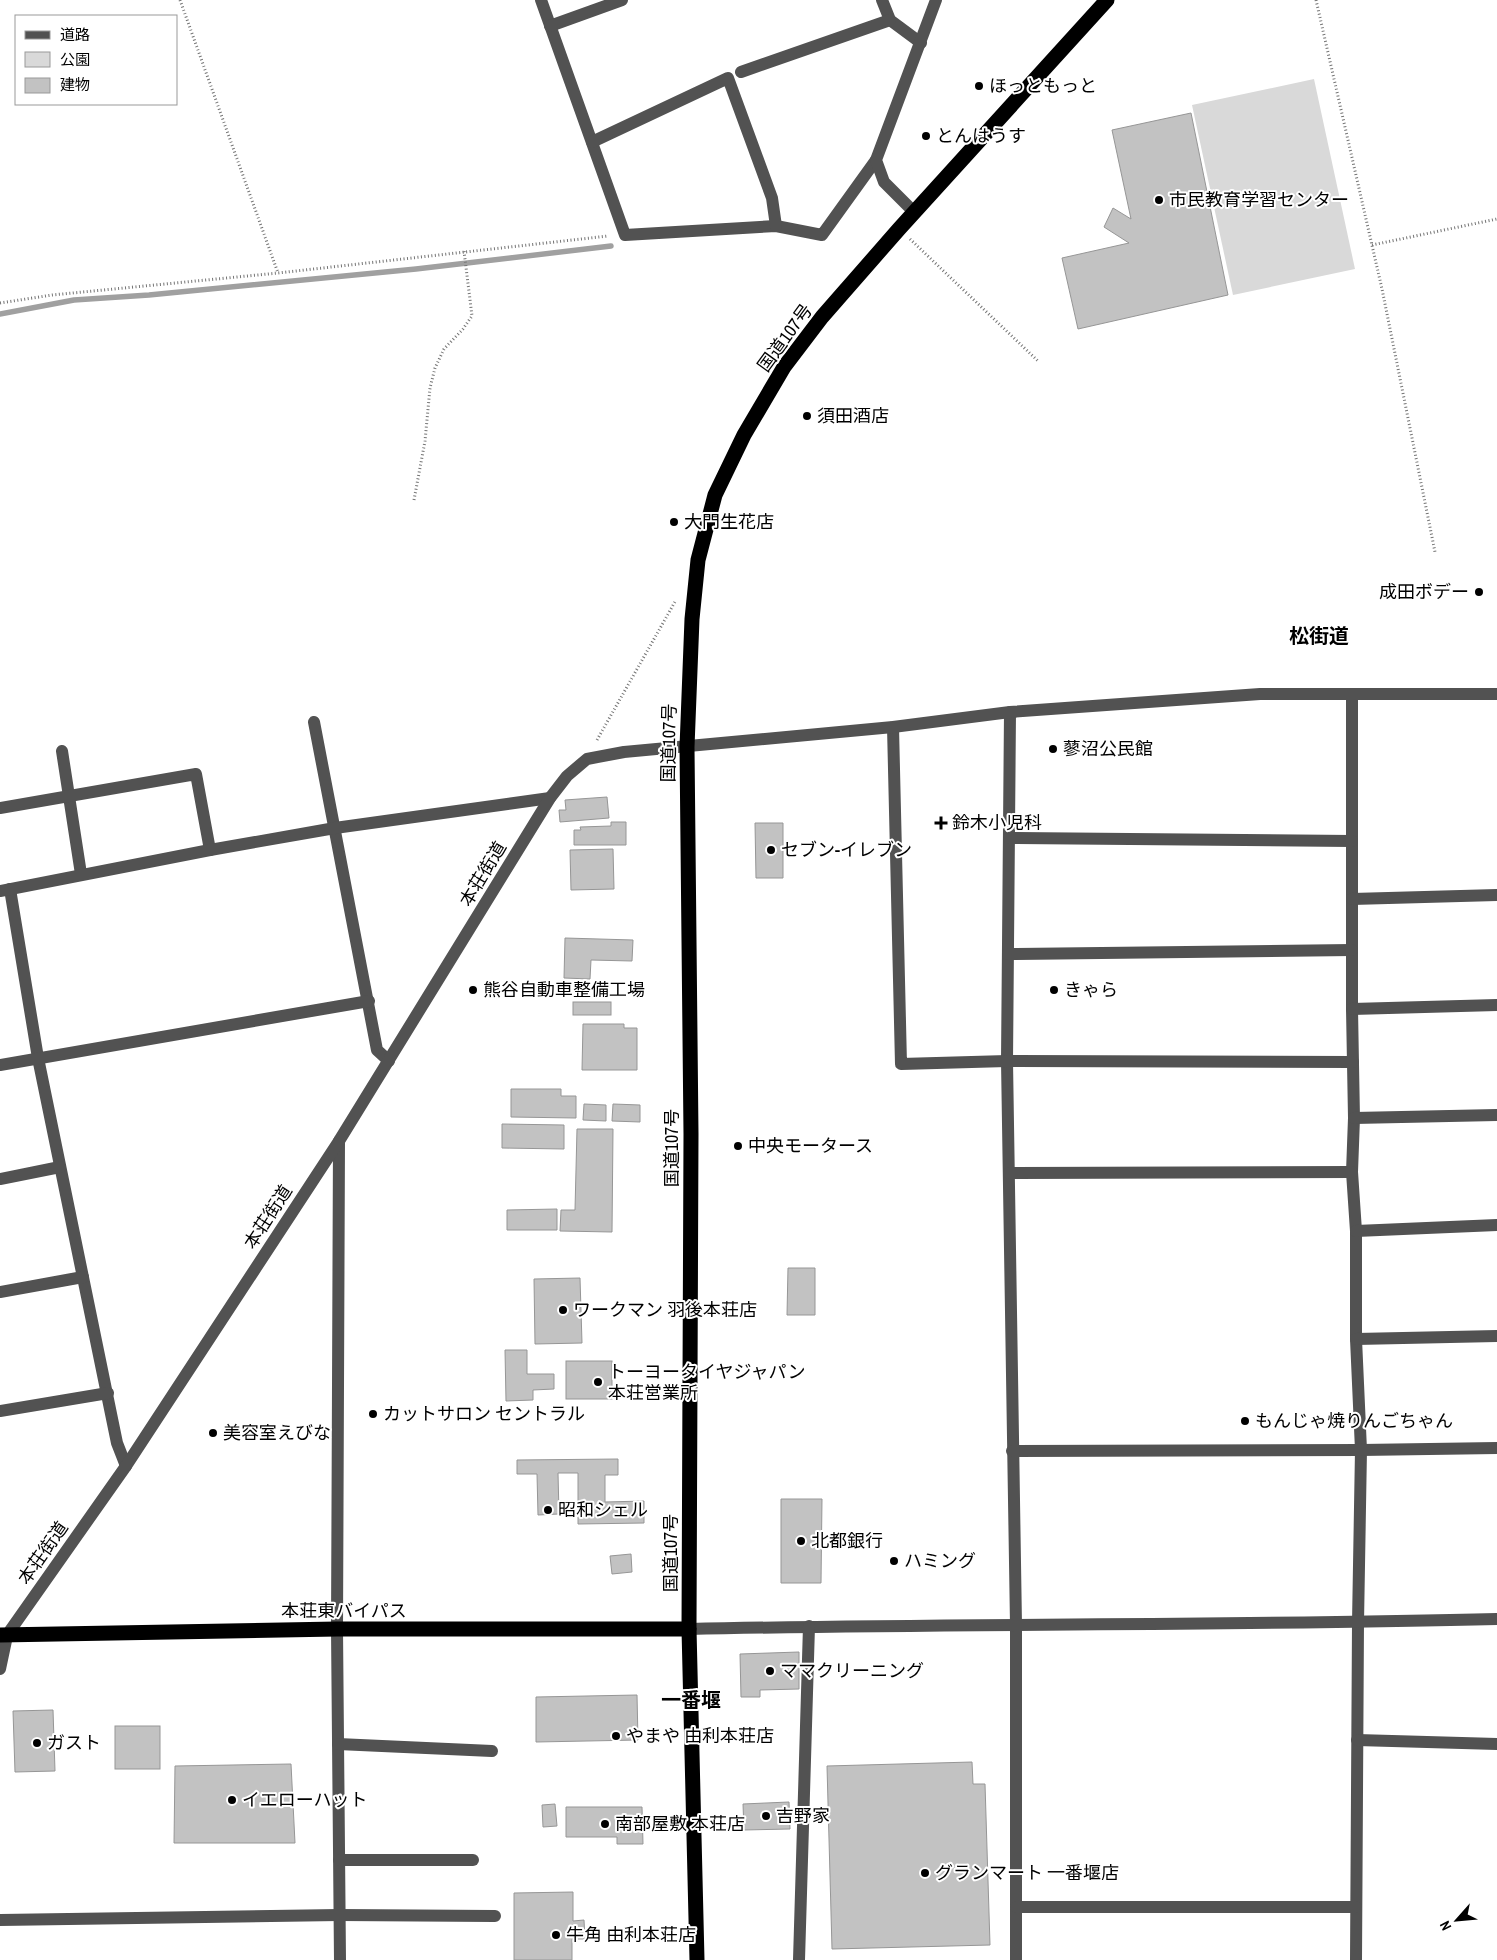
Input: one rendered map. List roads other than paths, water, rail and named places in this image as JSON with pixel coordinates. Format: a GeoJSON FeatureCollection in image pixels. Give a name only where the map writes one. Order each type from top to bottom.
{"type":"FeatureCollection","features":[{"type":"Feature","properties":{"kind":"highway","name":"国道107号"},"geometry":{"type":"LineString","coordinates":[[697,1960],[689,1629],[691,1134],[687,747],[692,619],[698,560],[715,494],[744,435],[784,367],[822,317],[899,228],[1107,0]]}},
{"type":"Feature","properties":{"kind":"highway","name":"本荘東バイパス"},"geometry":{"type":"LineString","coordinates":[[2,1638],[337,1629],[689,1629]]}},
{"type":"Feature","properties":{"kind":"street"},"geometry":{"type":"LineString","coordinates":[[541,0],[625,234],[776,226],[822,234],[876,160],[936,0]]}},
{"type":"Feature","properties":{"kind":"street"},"geometry":{"type":"LineString","coordinates":[[550,26],[622,0]]}},
{"type":"Feature","properties":{"kind":"street"},"geometry":{"type":"LineString","coordinates":[[882,0],[890,20],[921,43]]}},
{"type":"Feature","properties":{"kind":"street"},"geometry":{"type":"LineString","coordinates":[[740,72],[890,20]]}},
{"type":"Feature","properties":{"kind":"street"},"geometry":{"type":"LineString","coordinates":[[592,142],[728,78],[772,198],[776,226]]}},
{"type":"Feature","properties":{"kind":"street"},"geometry":{"type":"LineString","coordinates":[[876,160],[884,182],[914,212]]}},
{"type":"Feature","properties":{"kind":"street"},"geometry":{"type":"LineString","coordinates":[[687,747],[1010,712],[1260,694],[1497,694]]}},
{"type":"Feature","properties":{"kind":"street"},"geometry":{"type":"LineString","coordinates":[[1352,694],[1354,1118],[1352,1172],[1356,1231],[1356,1339],[1361,1450],[1356,1960]]}},
{"type":"Feature","properties":{"kind":"street"},"geometry":{"type":"LineString","coordinates":[[1010,712],[1007,1061],[1016,1625],[1016,1960]]}},
{"type":"Feature","properties":{"kind":"street"},"geometry":{"type":"LineString","coordinates":[[314,722],[377,1050],[389,1061]]}},
{"type":"Feature","properties":{"kind":"street"},"geometry":{"type":"LineString","coordinates":[[893,726],[901,1064],[1007,1061],[1353,1062]]}},
{"type":"Feature","properties":{"kind":"street","name":"本荘街道"},"geometry":{"type":"LineString","coordinates":[[2,1638],[126,1466],[339,1141],[550,798],[567,776],[587,760],[624,752],[687,747]]}},
{"type":"Feature","properties":{"kind":"street"},"geometry":{"type":"LineString","coordinates":[[62,751],[81,874]]}},
{"type":"Feature","properties":{"kind":"street"},"geometry":{"type":"LineString","coordinates":[[0,808],[196,774],[210,850]]}},
{"type":"Feature","properties":{"kind":"street"},"geometry":{"type":"LineString","coordinates":[[126,1466],[117,1443],[5,890],[81,874],[335,828],[550,798]]}},
{"type":"Feature","properties":{"kind":"street"},"geometry":{"type":"LineString","coordinates":[[1009,838],[1352,841]]}},
{"type":"Feature","properties":{"kind":"street"},"geometry":{"type":"LineString","coordinates":[[1352,899],[1497,895]]}},
{"type":"Feature","properties":{"kind":"street"},"geometry":{"type":"LineString","coordinates":[[1008,954],[1352,950]]}},
{"type":"Feature","properties":{"kind":"street"},"geometry":{"type":"LineString","coordinates":[[0,1065],[369,1001]]}},
{"type":"Feature","properties":{"kind":"street"},"geometry":{"type":"LineString","coordinates":[[1352,1009],[1497,1005]]}},
{"type":"Feature","properties":{"kind":"street"},"geometry":{"type":"LineString","coordinates":[[1354,1118],[1497,1115]]}},
{"type":"Feature","properties":{"kind":"street"},"geometry":{"type":"LineString","coordinates":[[339,1141],[337,1629],[340,1960]]}},
{"type":"Feature","properties":{"kind":"street"},"geometry":{"type":"LineString","coordinates":[[0,1179],[60,1168]]}},
{"type":"Feature","properties":{"kind":"street"},"geometry":{"type":"LineString","coordinates":[[1009,1173],[1352,1172]]}},
{"type":"Feature","properties":{"kind":"street"},"geometry":{"type":"LineString","coordinates":[[1356,1231],[1497,1225]]}},
{"type":"Feature","properties":{"kind":"street"},"geometry":{"type":"LineString","coordinates":[[0,1292],[83,1277]]}},
{"type":"Feature","properties":{"kind":"street"},"geometry":{"type":"LineString","coordinates":[[1356,1339],[1497,1336]]}},
{"type":"Feature","properties":{"kind":"street"},"geometry":{"type":"LineString","coordinates":[[0,1411],[108,1393]]}},
{"type":"Feature","properties":{"kind":"street"},"geometry":{"type":"LineString","coordinates":[[1012,1451],[1497,1448]]}},
{"type":"Feature","properties":{"kind":"street"},"geometry":{"type":"LineString","coordinates":[[689,1629],[809,1626],[1358,1623],[1497,1619]]}},
{"type":"Feature","properties":{"kind":"street"},"geometry":{"type":"LineString","coordinates":[[799,1960],[809,1626]]}},
{"type":"Feature","properties":{"kind":"street"},"geometry":{"type":"LineString","coordinates":[[0,1669],[2,1638]]}},
{"type":"Feature","properties":{"kind":"street"},"geometry":{"type":"LineString","coordinates":[[1357,1740],[1497,1744]]}},
{"type":"Feature","properties":{"kind":"street"},"geometry":{"type":"LineString","coordinates":[[338,1744],[492,1751]]}},
{"type":"Feature","properties":{"kind":"street"},"geometry":{"type":"LineString","coordinates":[[339,1860],[473,1860]]}},
{"type":"Feature","properties":{"kind":"street"},"geometry":{"type":"LineString","coordinates":[[1016,1907],[1356,1907]]}},
{"type":"Feature","properties":{"kind":"street"},"geometry":{"type":"LineString","coordinates":[[0,1920],[339,1915],[496,1916]]}},
{"type":"Feature","properties":{"kind":"waterway"},"geometry":{"type":"LineString","coordinates":[[0,314],[74,300],[149,295],[416,269],[611,246]]}},
{"type":"Feature","properties":{"kind":"place","name":"ほっともっと"},"geometry":{"type":"Point","coordinates":[979,86]}},
{"type":"Feature","properties":{"kind":"place","name":"とんはうす"},"geometry":{"type":"Point","coordinates":[926,136]}},
{"type":"Feature","properties":{"kind":"place","name":"市民教育学習センター"},"geometry":{"type":"Point","coordinates":[1159,200]}},
{"type":"Feature","properties":{"kind":"place","name":"須田酒店"},"geometry":{"type":"Point","coordinates":[807,416]}},
{"type":"Feature","properties":{"kind":"place","name":"大門生花店"},"geometry":{"type":"Point","coordinates":[674,522]}},
{"type":"Feature","properties":{"kind":"place","name":"成田ボデー"},"geometry":{"type":"Point","coordinates":[1479,592]}},
{"type":"Feature","properties":{"kind":"place","name":"蓼沼公民館"},"geometry":{"type":"Point","coordinates":[1053,749]}},
{"type":"Feature","properties":{"kind":"place","name":"鈴木小児科"},"geometry":{"type":"Point","coordinates":[941,823]}},
{"type":"Feature","properties":{"kind":"place","name":"セブン-イレブン"},"geometry":{"type":"Point","coordinates":[771,850]}},
{"type":"Feature","properties":{"kind":"place","name":"熊谷自動車整備工場"},"geometry":{"type":"Point","coordinates":[473,990]}},
{"type":"Feature","properties":{"kind":"place","name":"きゃら"},"geometry":{"type":"Point","coordinates":[1054,990]}},
{"type":"Feature","properties":{"kind":"place","name":"中央モータース"},"geometry":{"type":"Point","coordinates":[738,1146]}},
{"type":"Feature","properties":{"kind":"place","name":"ワークマン 羽後本荘店"},"geometry":{"type":"Point","coordinates":[563,1310]}},
{"type":"Feature","properties":{"kind":"place","name":"トーヨータイヤジャパン 本荘営業所"},"geometry":{"type":"Point","coordinates":[598,1382]}},
{"type":"Feature","properties":{"kind":"place","name":"カットサロン セントラル"},"geometry":{"type":"Point","coordinates":[373,1414]}},
{"type":"Feature","properties":{"kind":"place","name":"もんじゃ焼りんごちゃん"},"geometry":{"type":"Point","coordinates":[1245,1421]}},
{"type":"Feature","properties":{"kind":"place","name":"美容室えびな"},"geometry":{"type":"Point","coordinates":[213,1433]}},
{"type":"Feature","properties":{"kind":"place","name":"昭和シェル"},"geometry":{"type":"Point","coordinates":[548,1510]}},
{"type":"Feature","properties":{"kind":"place","name":"北都銀行"},"geometry":{"type":"Point","coordinates":[801,1541]}},
{"type":"Feature","properties":{"kind":"place","name":"ハミング"},"geometry":{"type":"Point","coordinates":[894,1561]}},
{"type":"Feature","properties":{"kind":"place","name":"ママクリーニング"},"geometry":{"type":"Point","coordinates":[770,1671]}},
{"type":"Feature","properties":{"kind":"place","name":"やまや 由利本荘店"},"geometry":{"type":"Point","coordinates":[616,1736]}},
{"type":"Feature","properties":{"kind":"place","name":"ガスト"},"geometry":{"type":"Point","coordinates":[37,1743]}},
{"type":"Feature","properties":{"kind":"place","name":"イエローハット"},"geometry":{"type":"Point","coordinates":[232,1800]}},
{"type":"Feature","properties":{"kind":"place","name":"吉野家"},"geometry":{"type":"Point","coordinates":[766,1816]}},
{"type":"Feature","properties":{"kind":"place","name":"南部屋敷 本荘店"},"geometry":{"type":"Point","coordinates":[605,1824]}},
{"type":"Feature","properties":{"kind":"place","name":"グランマート 一番堰店"},"geometry":{"type":"Point","coordinates":[925,1873]}},
{"type":"Feature","properties":{"kind":"place","name":"牛角 由利本荘店"},"geometry":{"type":"Point","coordinates":[556,1935]}},
{"type":"Feature","properties":{"kind":"district","name":"松街道"},"geometry":{"type":"Point","coordinates":[1319,636]}},
{"type":"Feature","properties":{"kind":"district","name":"一番堰"},"geometry":{"type":"Point","coordinates":[691,1700]}}]}
